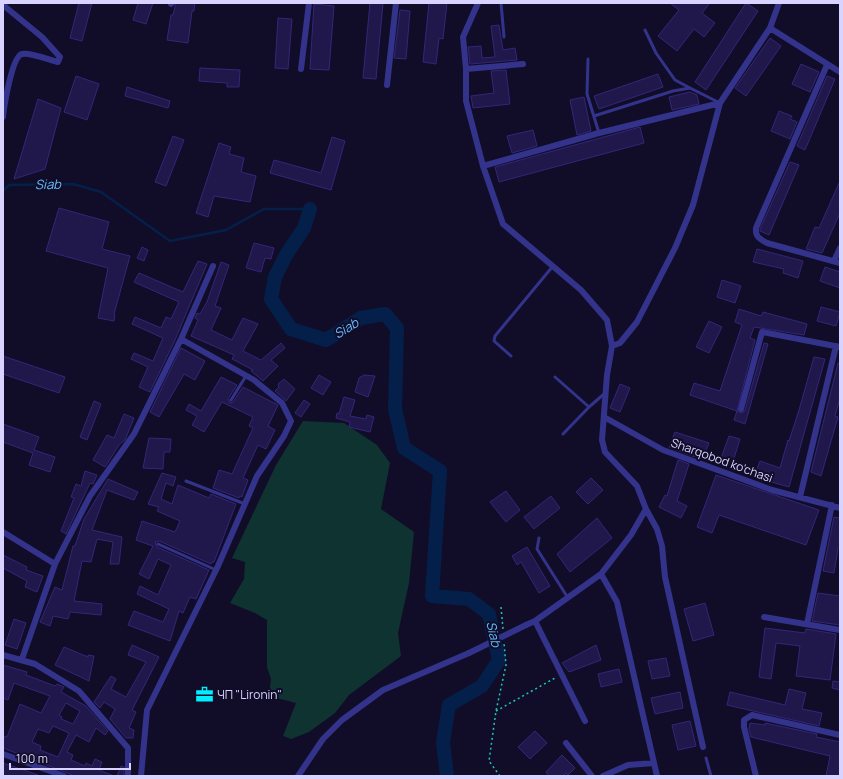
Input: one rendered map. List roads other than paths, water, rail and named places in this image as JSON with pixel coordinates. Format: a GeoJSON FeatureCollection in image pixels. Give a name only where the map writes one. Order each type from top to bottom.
{"type":"FeatureCollection","features":[{"type":"Feature","properties":{"kind":"street"},"geometry":{"type":"LineString","coordinates":[[301,69],[309,3]]}},
{"type":"Feature","properties":{"kind":"street"},"geometry":{"type":"LineString","coordinates":[[387,85],[396,3]]}},
{"type":"Feature","properties":{"kind":"street"},"geometry":{"type":"LineString","coordinates":[[478,3],[463,37],[466,69],[466,101],[483,166],[503,224],[580,290],[607,320],[612,346],[602,440],[605,452],[637,486],[646,509],[657,529],[662,546],[665,576],[704,747]]}},
{"type":"Feature","properties":{"kind":"street"},"geometry":{"type":"LineString","coordinates":[[612,346],[620,343],[637,322],[675,248],[693,205],[720,103],[770,28],[779,3]]}},
{"type":"Feature","properties":{"kind":"street"},"geometry":{"type":"LineString","coordinates":[[3,5],[42,37],[60,57],[58,62],[41,59],[31,54],[22,54],[18,56],[12,70],[3,117]]}},
{"type":"Feature","properties":{"kind":"street"},"geometry":{"type":"LineString","coordinates":[[770,28],[826,65],[840,72]]}},
{"type":"Feature","properties":{"kind":"street"},"geometry":{"type":"LineString","coordinates":[[466,69],[523,64]]}},
{"type":"Feature","properties":{"kind":"street"},"geometry":{"type":"LineString","coordinates":[[826,65],[756,228],[756,233],[759,239],[767,243],[837,262],[840,248]]}},
{"type":"Feature","properties":{"kind":"street"},"geometry":{"type":"LineString","coordinates":[[483,166],[599,133],[720,103]]}},
{"type":"Feature","properties":{"kind":"street"},"geometry":{"type":"LineString","coordinates":[[22,660],[55,564],[90,496],[134,434],[181,339],[213,266]]}},
{"type":"Feature","properties":{"kind":"street"},"geometry":{"type":"LineString","coordinates":[[741,409],[762,332],[838,346],[800,497]]}},
{"type":"Feature","properties":{"kind":"street"},"geometry":{"type":"LineString","coordinates":[[141,776],[147,710],[216,570],[257,476],[284,436],[291,421],[282,403],[247,376],[181,339]]}},
{"type":"Feature","properties":{"kind":"street","name":"Sharqobod ko'chasi"},"geometry":{"type":"LineString","coordinates":[[604,417],[664,450],[772,490],[840,508]]}},
{"type":"Feature","properties":{"kind":"street"},"geometry":{"type":"LineString","coordinates":[[807,624],[832,505]]}},
{"type":"Feature","properties":{"kind":"street"},"geometry":{"type":"LineString","coordinates":[[298,776],[323,739],[342,720],[383,690],[469,653],[535,621],[601,574],[631,535],[646,509]]}},
{"type":"Feature","properties":{"kind":"street"},"geometry":{"type":"LineString","coordinates":[[3,532],[55,564]]}},
{"type":"Feature","properties":{"kind":"street"},"geometry":{"type":"LineString","coordinates":[[601,574],[617,602],[657,776]]}},
{"type":"Feature","properties":{"kind":"street"},"geometry":{"type":"LineString","coordinates":[[764,616],[840,630]]}},
{"type":"Feature","properties":{"kind":"street"},"geometry":{"type":"LineString","coordinates":[[535,621],[586,721]]}},
{"type":"Feature","properties":{"kind":"street"},"geometry":{"type":"LineString","coordinates":[[3,655],[35,664],[79,691],[128,748],[128,776]]}},
{"type":"Feature","properties":{"kind":"street"},"geometry":{"type":"LineString","coordinates":[[756,776],[744,727],[744,720],[752,715],[840,735]]}},
{"type":"Feature","properties":{"kind":"street"},"geometry":{"type":"LineString","coordinates":[[566,743],[592,776]]}},
{"type":"Feature","properties":{"kind":"street"},"geometry":{"type":"LineString","coordinates":[[3,754],[64,776]]}},
{"type":"Feature","properties":{"kind":"street"},"geometry":{"type":"LineString","coordinates":[[603,776],[628,765],[654,763]]}},
{"type":"Feature","properties":{"kind":"lane"},"geometry":{"type":"LineString","coordinates":[[500,3],[504,37]]}},
{"type":"Feature","properties":{"kind":"lane"},"geometry":{"type":"LineString","coordinates":[[645,30],[656,53],[675,80],[720,103]]}},
{"type":"Feature","properties":{"kind":"lane"},"geometry":{"type":"LineString","coordinates":[[588,59],[587,94],[599,133]]}},
{"type":"Feature","properties":{"kind":"lane"},"geometry":{"type":"LineString","coordinates":[[594,116],[673,91],[690,88]]}},
{"type":"Feature","properties":{"kind":"lane"},"geometry":{"type":"LineString","coordinates":[[511,356],[497,344],[494,340],[495,336],[553,266]]}},
{"type":"Feature","properties":{"kind":"lane"},"geometry":{"type":"LineString","coordinates":[[231,400],[247,376]]}},
{"type":"Feature","properties":{"kind":"lane"},"geometry":{"type":"LineString","coordinates":[[555,377],[589,407]]}},
{"type":"Feature","properties":{"kind":"lane"},"geometry":{"type":"LineString","coordinates":[[563,434],[589,407],[606,393]]}},
{"type":"Feature","properties":{"kind":"lane"},"geometry":{"type":"LineString","coordinates":[[186,481],[245,504]]}},
{"type":"Feature","properties":{"kind":"lane"},"geometry":{"type":"LineString","coordinates":[[539,538],[537,549],[568,598]]}},
{"type":"Feature","properties":{"kind":"lane"},"geometry":{"type":"LineString","coordinates":[[158,544],[216,570]]}},
{"type":"Feature","properties":{"kind":"lane"},"geometry":{"type":"LineString","coordinates":[[706,758],[711,776]]}},
{"type":"Feature","properties":{"kind":"waterway","name":"Siab"},"geometry":{"type":"LineString","coordinates":[[3,191],[9,185],[73,184],[101,192],[170,241],[226,230],[264,209],[310,209]]}},
{"type":"Feature","properties":{"kind":"waterway","name":"Siab"},"geometry":{"type":"LineString","coordinates":[[310,209],[304,228],[286,255],[275,277],[271,299],[291,329],[326,340],[361,318],[385,314],[397,328],[395,409],[404,448],[440,471],[432,596],[469,599],[489,614],[499,660],[482,686],[449,705],[443,742],[447,776]]}},
{"type":"Feature","properties":{"kind":"place","name":"ЧП \"Lironin\""},"geometry":{"type":"Point","coordinates":[204,694]}}]}
